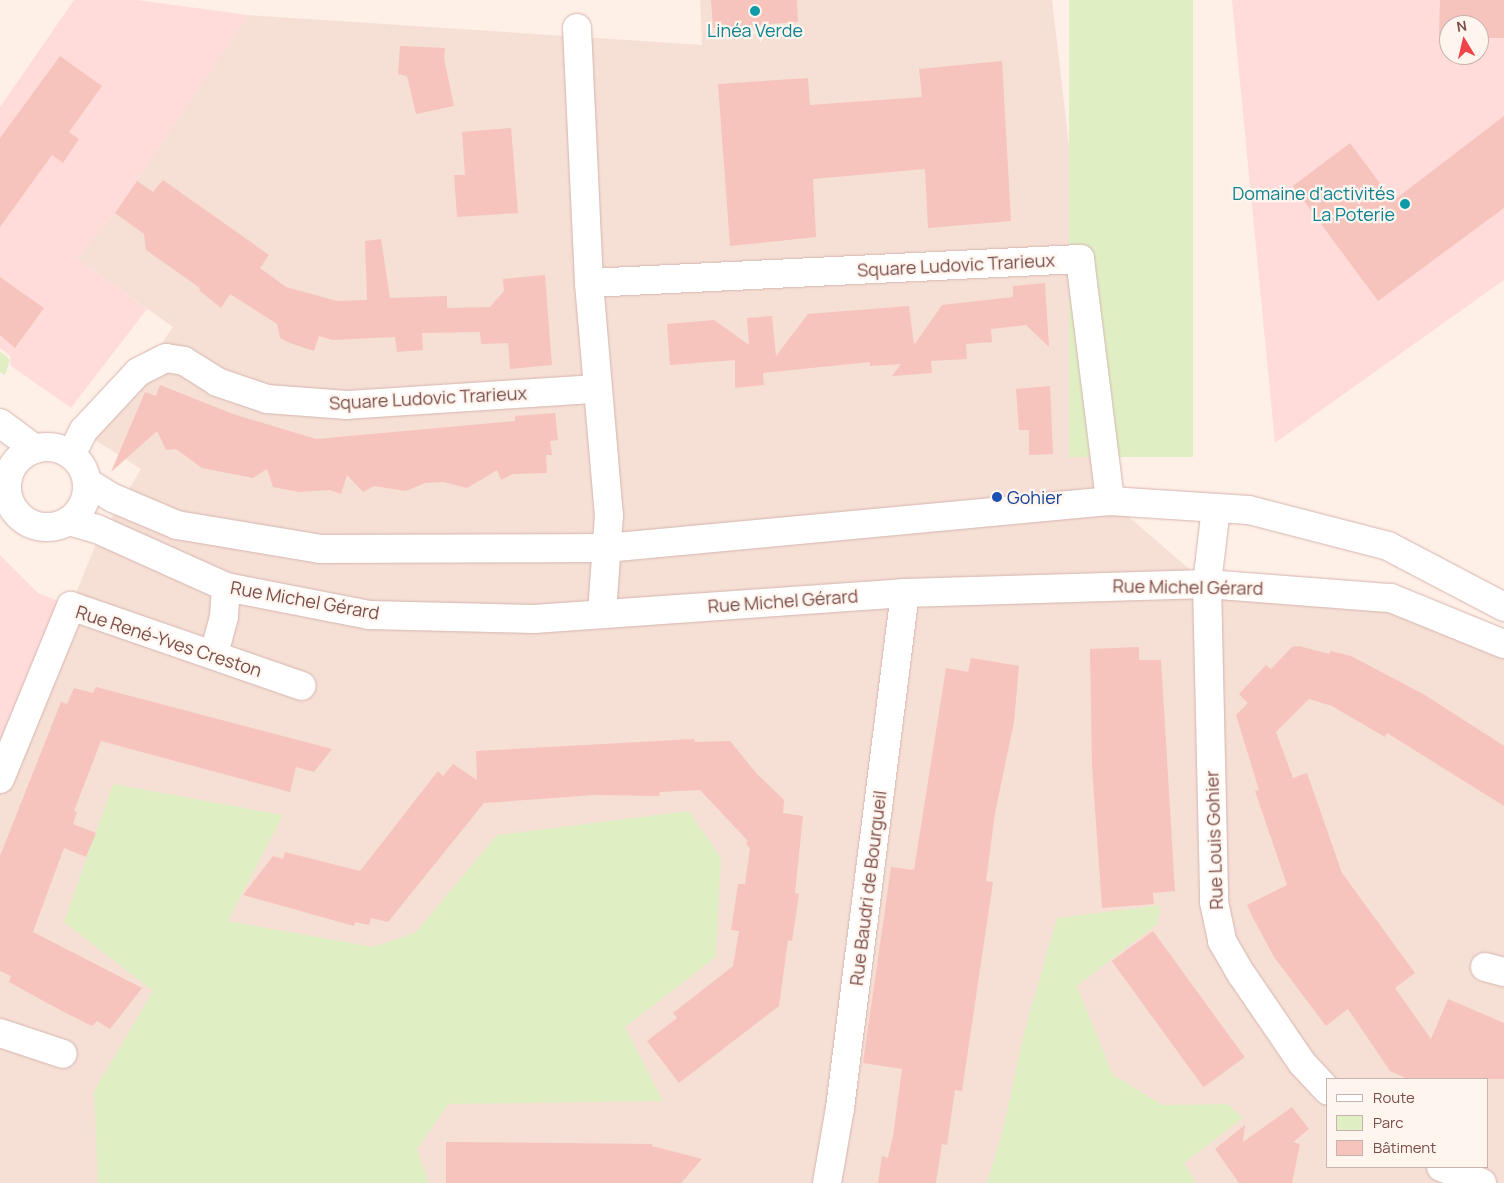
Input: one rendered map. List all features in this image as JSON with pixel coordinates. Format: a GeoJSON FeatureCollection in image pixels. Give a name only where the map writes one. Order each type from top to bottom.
{"type":"FeatureCollection","features":[{"type":"Feature","properties":{"kind":"street"},"geometry":{"type":"LineString","coordinates":[[576,28],[589,283],[609,515],[602,613]]}},
{"type":"Feature","properties":{"kind":"street","name":"Square Ludovic Trarieux"},"geometry":{"type":"LineString","coordinates":[[589,283],[1080,260],[1110,501]]}},
{"type":"Feature","properties":{"kind":"street","name":"Square Ludovic Trarieux"},"geometry":{"type":"LineString","coordinates":[[71,455],[84,430],[138,372],[166,358],[184,361],[217,382],[277,400],[346,404],[597,389]]}},
{"type":"Feature","properties":{"kind":"street"},"geometry":{"type":"LineString","coordinates":[[0,423],[35,449],[60,449],[79,462],[87,482],[84,504],[69,521]]}},
{"type":"Feature","properties":{"kind":"street","name":"Rue Michel Gérard"},"geometry":{"type":"LineString","coordinates":[[35,449],[16,462],[4,479],[11,504],[29,523],[51,527],[69,521],[97,529],[226,587],[369,614],[534,619],[905,593],[1207,584],[1391,598],[1504,644]]}},
{"type":"Feature","properties":{"kind":"street"},"geometry":{"type":"LineString","coordinates":[[87,482],[113,498],[177,525],[320,549],[606,548],[1110,501],[1249,510],[1388,546],[1504,607]]}},
{"type":"Feature","properties":{"kind":"street","name":"Rue Louis Gohier"},"geometry":{"type":"LineString","coordinates":[[1216,508],[1207,584],[1214,902],[1222,941],[1302,1063],[1326,1089]]}},
{"type":"Feature","properties":{"kind":"street"},"geometry":{"type":"LineString","coordinates":[[214,654],[224,616],[226,587]]}},
{"type":"Feature","properties":{"kind":"street","name":"Rue Baudri de Bourgueil"},"geometry":{"type":"LineString","coordinates":[[827,1183],[840,1108],[905,593]]}},
{"type":"Feature","properties":{"kind":"street","name":"Rue René-Yves Creston"},"geometry":{"type":"LineString","coordinates":[[0,779],[71,606],[302,686]]}},
{"type":"Feature","properties":{"kind":"street"},"geometry":{"type":"LineString","coordinates":[[0,1033],[63,1054]]}},
{"type":"Feature","properties":{"kind":"street"},"geometry":{"type":"LineString","coordinates":[[1444,1168],[1482,1183]]}},
{"type":"Feature","properties":{"kind":"shaded area"},"geometry":{"type":"Polygon","coordinates":[[[74,0],[137,0],[248,15],[115,213],[77,259],[147,309],[71,408],[11,366],[10,356],[0,348],[0,107],[74,0]]]}},
{"type":"Feature","properties":{"kind":"shaded area"},"geometry":{"type":"Polygon","coordinates":[[[700,0],[1052,0],[1110,501],[1207,584],[1391,598],[1504,644],[1504,1183],[0,1183],[0,779],[96,544],[141,469],[95,440],[173,327],[77,259],[115,213],[248,15],[702,45],[700,0]]]}},
{"type":"Feature","properties":{"kind":"shaded area"},"geometry":{"type":"Polygon","coordinates":[[[1232,0],[1504,0],[1504,280],[1275,443],[1232,0]]]}},
{"type":"Feature","properties":{"kind":"shaded area"},"geometry":{"type":"Polygon","coordinates":[[[0,555],[38,593],[71,606],[0,779],[0,555]]]}},
{"type":"Feature","properties":{"kind":"green space"},"geometry":{"type":"Polygon","coordinates":[[[1069,0],[1193,0],[1193,457],[1069,457],[1069,0]]]}},
{"type":"Feature","properties":{"kind":"green space"},"geometry":{"type":"Polygon","coordinates":[[[0,351],[10,360],[5,375],[0,372],[0,351]]]}},
{"type":"Feature","properties":{"kind":"green space"},"geometry":{"type":"Polygon","coordinates":[[[113,784],[283,815],[228,921],[374,947],[416,932],[497,835],[689,811],[721,858],[716,957],[625,1027],[663,1101],[448,1104],[417,1149],[429,1183],[98,1183],[94,1091],[153,991],[64,922],[113,784]]]}},
{"type":"Feature","properties":{"kind":"green space"},"geometry":{"type":"Polygon","coordinates":[[[1161,905],[1157,924],[1077,986],[1113,1075],[1163,1105],[1228,1104],[1243,1118],[1184,1163],[1196,1183],[987,1183],[1004,1126],[1023,1037],[1057,918],[1161,905]]]}},
{"type":"Feature","properties":{"kind":"building","name":"Linéa Verde"},"geometry":{"type":"Polygon","coordinates":[[[711,0],[797,0],[798,22],[713,28],[711,0]]]}},
{"type":"Feature","properties":{"kind":"building"},"geometry":{"type":"Polygon","coordinates":[[[1440,0],[1504,0],[1504,38],[1489,38],[1489,15],[1440,15],[1440,0]]]}},
{"type":"Feature","properties":{"kind":"building"},"geometry":{"type":"Polygon","coordinates":[[[400,46],[445,48],[444,58],[454,106],[416,114],[407,76],[398,74],[400,46]]]}},
{"type":"Feature","properties":{"kind":"building"},"geometry":{"type":"Polygon","coordinates":[[[60,56],[102,86],[69,132],[79,139],[63,163],[52,155],[0,227],[0,138],[60,56]]]}},
{"type":"Feature","properties":{"kind":"building"},"geometry":{"type":"Polygon","coordinates":[[[1002,61],[1011,221],[928,228],[925,169],[813,179],[816,237],[730,246],[718,84],[808,78],[810,105],[922,97],[919,69],[1002,61]]]}},
{"type":"Feature","properties":{"kind":"building","name":"Domaine d'activités La Poterie"},"geometry":{"type":"Polygon","coordinates":[[[1504,116],[1504,208],[1378,301],[1293,186],[1350,143],[1393,201],[1504,116]]]}},
{"type":"Feature","properties":{"kind":"building"},"geometry":{"type":"Polygon","coordinates":[[[511,128],[518,213],[457,217],[454,175],[465,175],[462,132],[511,128]]]}},
{"type":"Feature","properties":{"kind":"building"},"geometry":{"type":"Polygon","coordinates":[[[163,180],[269,255],[260,268],[286,287],[337,301],[367,300],[365,241],[381,239],[390,298],[447,296],[447,308],[490,307],[504,291],[503,279],[545,275],[552,365],[510,369],[508,343],[481,344],[480,332],[422,333],[423,350],[397,352],[395,337],[333,340],[319,336],[314,351],[290,343],[280,338],[277,324],[230,294],[221,308],[199,290],[200,288],[146,250],[144,234],[115,213],[137,181],[153,192],[163,180]]]}},
{"type":"Feature","properties":{"kind":"building"},"geometry":{"type":"Polygon","coordinates":[[[0,277],[44,308],[15,348],[0,335],[0,277]]]}},
{"type":"Feature","properties":{"kind":"building"},"geometry":{"type":"Polygon","coordinates":[[[1045,283],[1049,347],[1026,325],[991,329],[992,342],[966,344],[967,359],[931,361],[932,373],[892,376],[901,364],[870,366],[870,362],[763,373],[764,385],[735,388],[735,360],[670,365],[667,324],[714,320],[749,345],[747,318],[772,316],[776,356],[808,314],[909,306],[914,345],[942,305],[1013,297],[1013,286],[1045,283]]]}},
{"type":"Feature","properties":{"kind":"building"},"geometry":{"type":"Polygon","coordinates":[[[160,385],[233,414],[316,439],[515,421],[515,416],[555,413],[558,440],[550,441],[552,455],[546,455],[547,473],[513,474],[501,480],[497,470],[467,488],[443,482],[425,483],[406,491],[374,486],[363,492],[347,475],[341,494],[330,490],[299,492],[273,487],[267,469],[253,478],[202,468],[176,449],[166,450],[157,431],[111,472],[145,392],[156,396],[160,385]]]}},
{"type":"Feature","properties":{"kind":"building"},"geometry":{"type":"Polygon","coordinates":[[[1050,386],[1053,454],[1029,455],[1029,430],[1019,430],[1016,389],[1050,386]]]}},
{"type":"Feature","properties":{"kind":"building"},"geometry":{"type":"Polygon","coordinates":[[[1299,646],[1329,654],[1331,651],[1351,656],[1425,695],[1504,746],[1504,806],[1387,733],[1385,737],[1332,706],[1309,699],[1276,732],[1293,778],[1307,773],[1342,873],[1415,973],[1395,988],[1431,1039],[1448,999],[1504,1023],[1504,1079],[1406,1078],[1390,1071],[1348,1009],[1326,1026],[1274,957],[1253,918],[1247,905],[1287,885],[1255,791],[1259,790],[1236,715],[1248,703],[1239,694],[1266,665],[1271,669],[1292,647],[1299,646]]]}},
{"type":"Feature","properties":{"kind":"building"},"geometry":{"type":"Polygon","coordinates":[[[1139,647],[1139,660],[1161,660],[1175,891],[1153,893],[1154,904],[1102,908],[1092,767],[1090,649],[1139,647]]]}},
{"type":"Feature","properties":{"kind":"building"},"geometry":{"type":"Polygon","coordinates":[[[971,658],[1019,666],[1014,722],[995,813],[986,881],[993,882],[962,1091],[955,1090],[947,1145],[942,1144],[936,1183],[878,1183],[882,1156],[888,1158],[893,1136],[902,1069],[863,1063],[891,867],[914,870],[946,668],[968,672],[971,658]]]}},
{"type":"Feature","properties":{"kind":"building"},"geometry":{"type":"Polygon","coordinates":[[[96,687],[332,749],[314,772],[296,767],[290,792],[101,741],[74,811],[77,812],[73,824],[96,833],[86,857],[64,848],[33,932],[142,988],[110,1029],[97,1021],[92,1026],[60,1010],[9,982],[11,976],[0,971],[0,856],[61,702],[67,704],[74,688],[93,693],[96,687]]]}},
{"type":"Feature","properties":{"kind":"building"},"geometry":{"type":"Polygon","coordinates":[[[694,739],[695,742],[730,741],[757,774],[784,800],[783,813],[803,816],[795,893],[799,894],[792,941],[788,940],[779,1006],[679,1083],[647,1041],[677,1018],[673,1013],[733,966],[739,931],[731,930],[738,884],[745,884],[750,848],[746,844],[748,841],[700,790],[660,792],[659,796],[595,795],[484,803],[388,922],[371,918],[369,925],[355,922],[354,926],[243,895],[273,856],[283,859],[285,852],[360,871],[438,771],[443,776],[453,764],[477,780],[476,751],[694,739]]]}},
{"type":"Feature","properties":{"kind":"building"},"geometry":{"type":"Polygon","coordinates":[[[1153,931],[1245,1057],[1203,1087],[1112,961],[1153,931]]]}},
{"type":"Feature","properties":{"kind":"building"},"geometry":{"type":"Polygon","coordinates":[[[1292,1107],[1309,1129],[1293,1142],[1300,1144],[1292,1183],[1239,1183],[1215,1149],[1245,1125],[1243,1142],[1292,1107]]]}},
{"type":"Feature","properties":{"kind":"building"},"geometry":{"type":"Polygon","coordinates":[[[446,1142],[652,1144],[652,1146],[702,1159],[681,1183],[446,1183],[446,1142]]]}},
{"type":"Feature","properties":{"kind":"place","name":"Linéa Verde"},"geometry":{"type":"Point","coordinates":[755,11]}},
{"type":"Feature","properties":{"kind":"place","name":"Domaine d'activités La Poterie"},"geometry":{"type":"Point","coordinates":[1405,204]}},
{"type":"Feature","properties":{"kind":"place","name":"Gohier"},"geometry":{"type":"Point","coordinates":[997,497]}}]}
